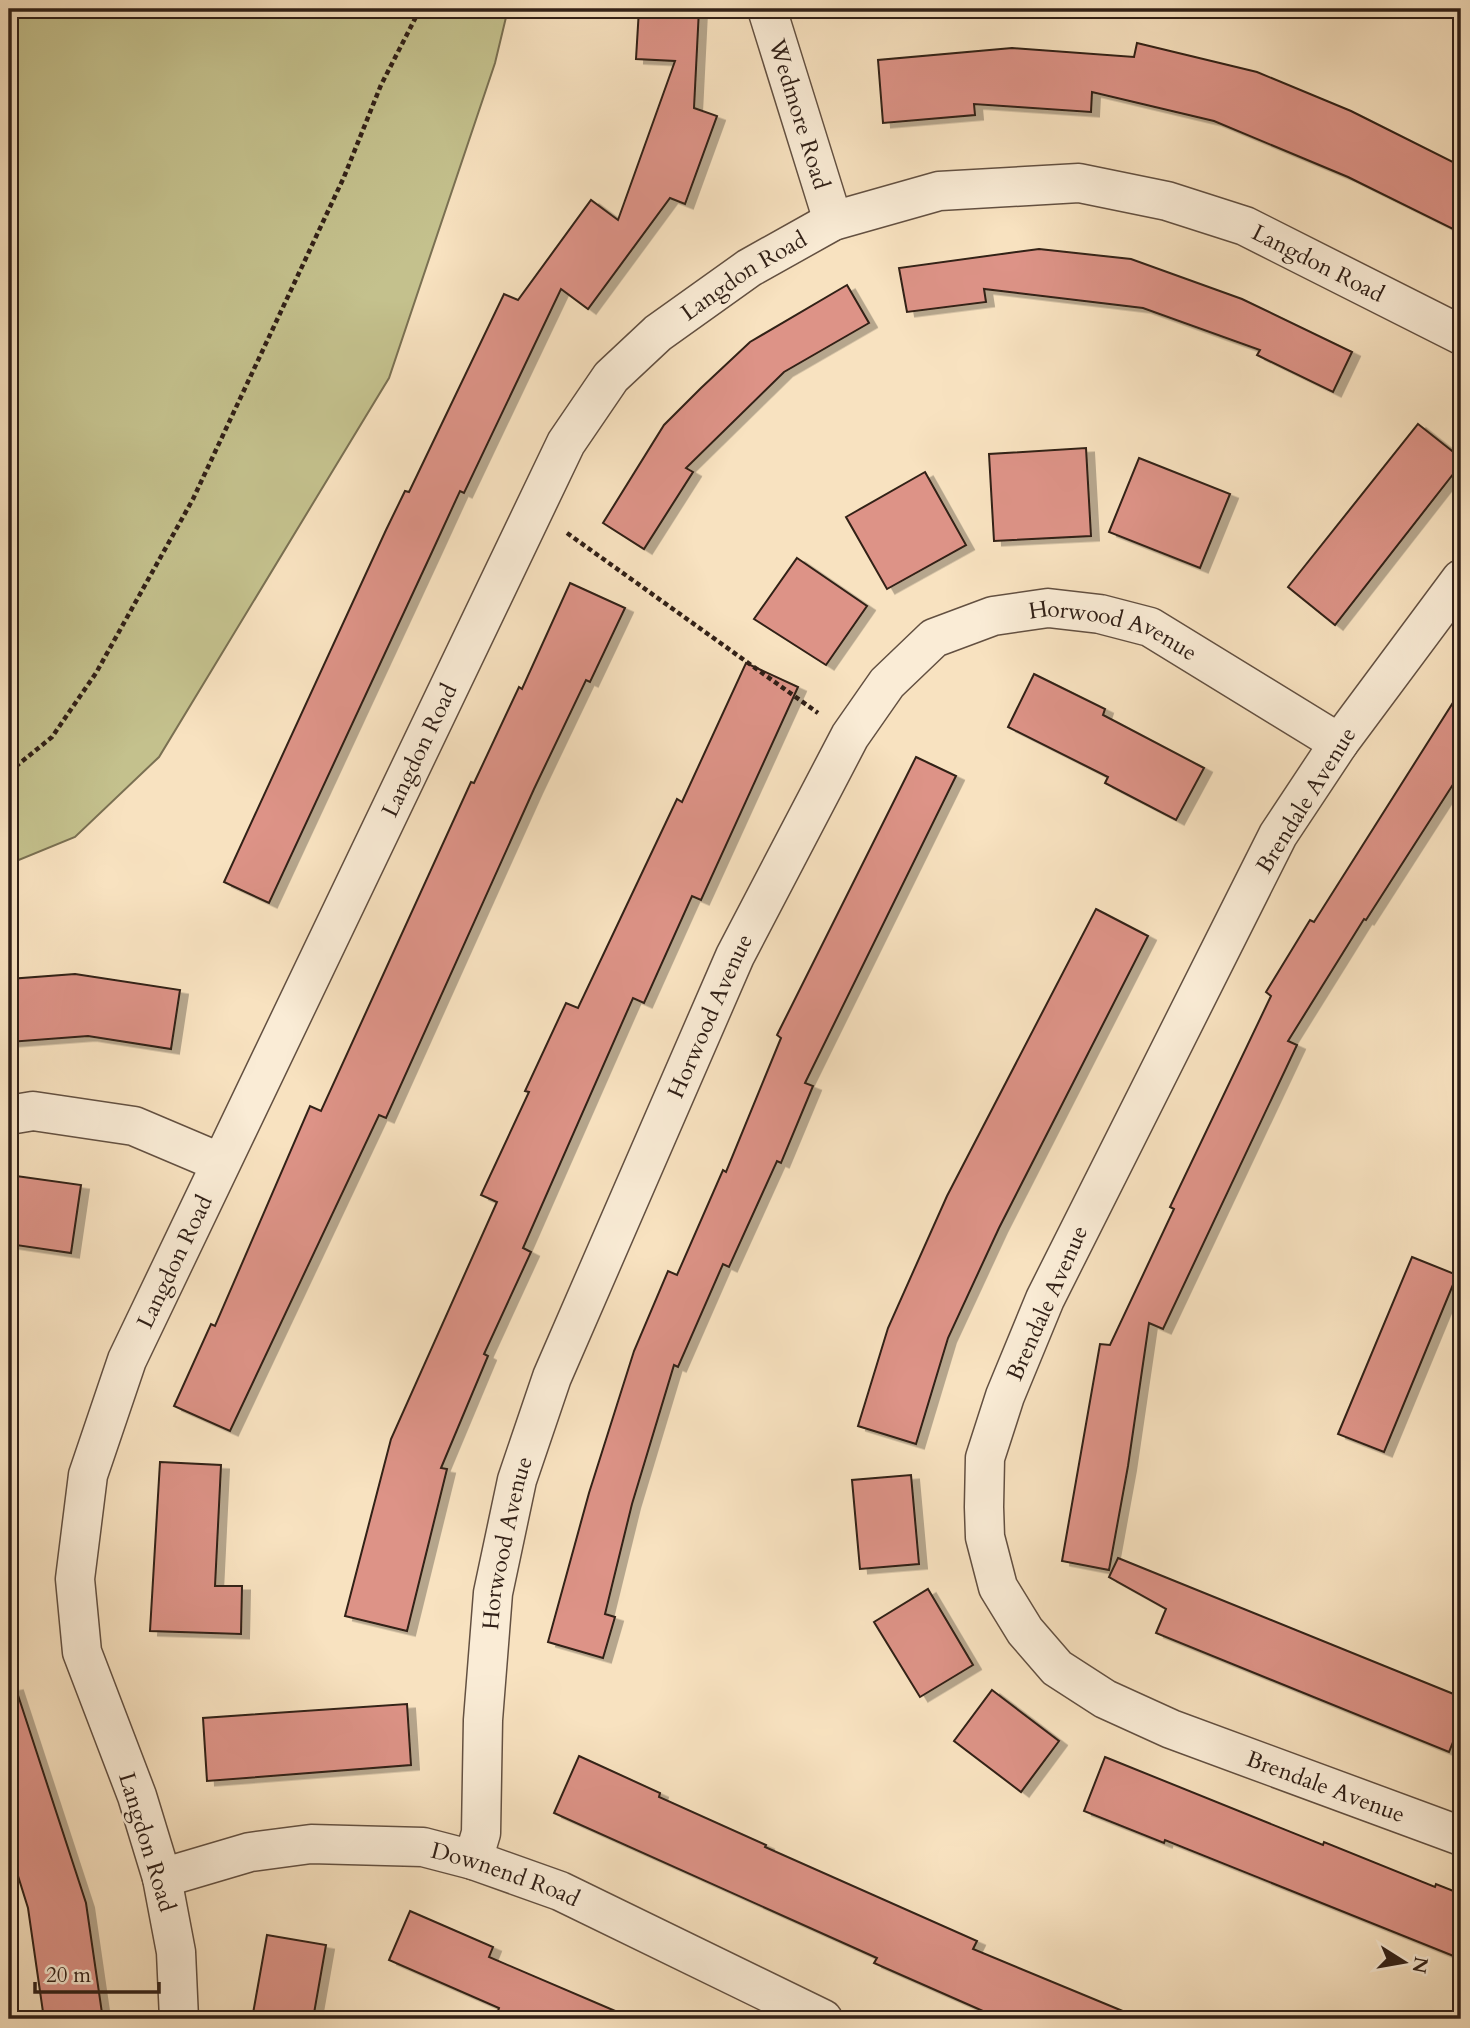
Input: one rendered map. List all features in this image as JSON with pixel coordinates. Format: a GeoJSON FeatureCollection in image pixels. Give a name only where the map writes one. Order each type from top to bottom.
{"type":"FeatureCollection","features":[{"type":"Feature","properties":{"kind":"street","name":"Wedmore Road"},"geometry":{"type":"LineString","coordinates":[[767,9],[833,220]]}},
{"type":"Feature","properties":{"kind":"street","name":"Langdon Road"},"geometry":{"type":"LineString","coordinates":[[179,2019],[176,1952],[162,1878],[137,1796],[82,1652],[75,1579],[89,1475],[127,1360],[219,1162],[566,443],[611,377],[658,333],[749,268],[833,220],[939,191],[1079,183],[1167,201],[1245,226],[1461,335]]}},
{"type":"Feature","properties":{"kind":"street","name":"Brendale Avenue"},"geometry":{"type":"LineString","coordinates":[[1461,579],[1339,744],[1278,835],[1045,1299],[1005,1396],[985,1458],[985,1537],[999,1587],[1024,1631],[1057,1668],[1105,1699],[1171,1730],[1461,1836]]}},
{"type":"Feature","properties":{"kind":"street","name":"Horwood Avenue"},"geometry":{"type":"LineString","coordinates":[[473,1860],[481,1833],[483,1720],[493,1593],[517,1480],[552,1377],[735,956],[850,736],[887,683],[934,638],[993,616],[1048,608],[1100,614],[1150,627],[1339,744]]}},
{"type":"Feature","properties":{"kind":"street"},"geometry":{"type":"LineString","coordinates":[[9,1115],[33,1111],[134,1126],[219,1162]]}},
{"type":"Feature","properties":{"kind":"street","name":"Downend Road"},"geometry":{"type":"LineString","coordinates":[[162,1878],[250,1852],[311,1844],[423,1847],[473,1860],[560,1891],[823,2019]]}},
{"type":"Feature","properties":{"kind":"path"},"geometry":{"type":"LineString","coordinates":[[9,772],[52,737],[96,674],[193,499],[344,177],[382,85],[420,9]]}},
{"type":"Feature","properties":{"kind":"path"},"geometry":{"type":"LineString","coordinates":[[534,509],[850,736]]}},
{"type":"Feature","properties":{"kind":"shaded area"},"geometry":{"type":"Polygon","coordinates":[[[9,9],[508,9],[495,63],[389,378],[159,757],[75,837],[9,864],[9,9]]]}},
{"type":"Feature","properties":{"kind":"building"},"geometry":{"type":"Polygon","coordinates":[[[639,9],[699,9],[694,108],[717,116],[685,204],[670,198],[588,309],[561,289],[464,493],[460,491],[269,903],[224,882],[386,530],[405,491],[409,492],[504,294],[518,300],[591,200],[618,220],[675,61],[636,59],[639,9]]]}},
{"type":"Feature","properties":{"kind":"building"},"geometry":{"type":"Polygon","coordinates":[[[1137,43],[1257,72],[1351,111],[1461,166],[1461,233],[1348,177],[1214,121],[1092,92],[1091,112],[974,104],[975,115],[883,123],[878,60],[1012,48],[1134,57],[1137,43]]]}},
{"type":"Feature","properties":{"kind":"building"},"geometry":{"type":"Polygon","coordinates":[[[1039,249],[1131,259],[1242,299],[1352,352],[1333,392],[1257,355],[1260,350],[1143,308],[984,289],[986,302],[907,312],[899,268],[1039,249]]]}},
{"type":"Feature","properties":{"kind":"building"},"geometry":{"type":"Polygon","coordinates":[[[847,285],[869,323],[784,372],[686,468],[693,472],[644,549],[603,523],[664,425],[701,388],[750,342],[847,285]]]}},
{"type":"Feature","properties":{"kind":"building"},"geometry":{"type":"Polygon","coordinates":[[[1418,424],[1461,458],[1461,464],[1335,625],[1288,587],[1418,424]]]}},
{"type":"Feature","properties":{"kind":"building"},"geometry":{"type":"Polygon","coordinates":[[[1086,448],[1091,536],[994,541],[989,454],[1086,448]]]}},
{"type":"Feature","properties":{"kind":"building"},"geometry":{"type":"Polygon","coordinates":[[[1139,458],[1230,494],[1200,568],[1109,532],[1139,458]]]}},
{"type":"Feature","properties":{"kind":"building"},"geometry":{"type":"Polygon","coordinates":[[[925,472],[966,545],[887,589],[846,517],[925,472]]]}},
{"type":"Feature","properties":{"kind":"building"},"geometry":{"type":"Polygon","coordinates":[[[797,558],[867,606],[826,665],[754,619],[797,558]]]}},
{"type":"Feature","properties":{"kind":"building"},"geometry":{"type":"Polygon","coordinates":[[[570,583],[625,608],[590,682],[586,680],[534,789],[386,1118],[379,1115],[230,1431],[174,1406],[211,1324],[215,1326],[310,1106],[321,1111],[471,782],[474,783],[519,687],[522,689],[570,583]]]}},
{"type":"Feature","properties":{"kind":"building"},"geometry":{"type":"Polygon","coordinates":[[[746,663],[798,687],[701,900],[692,896],[644,1003],[633,998],[523,1248],[531,1252],[484,1354],[488,1356],[441,1468],[447,1469],[407,1631],[345,1616],[391,1439],[497,1202],[481,1195],[529,1092],[525,1091],[566,1003],[578,1008],[677,799],[682,802],[746,663]]]}},
{"type":"Feature","properties":{"kind":"building"},"geometry":{"type":"Polygon","coordinates":[[[1034,674],[1105,709],[1103,715],[1204,768],[1176,820],[1105,783],[1108,777],[1008,727],[1034,674]]]}},
{"type":"Feature","properties":{"kind":"building"},"geometry":{"type":"Polygon","coordinates":[[[1461,690],[1461,772],[1288,1041],[1297,1045],[1163,1329],[1149,1323],[1128,1466],[1109,1570],[1062,1561],[1100,1344],[1110,1345],[1174,1209],[1170,1207],[1271,996],[1266,992],[1310,920],[1314,922],[1461,690]]]}},
{"type":"Feature","properties":{"kind":"building"},"geometry":{"type":"Polygon","coordinates":[[[916,757],[956,776],[805,1083],[813,1086],[781,1163],[777,1161],[729,1267],[723,1264],[678,1367],[674,1365],[632,1504],[605,1614],[615,1617],[603,1658],[548,1642],[589,1493],[634,1351],[668,1271],[677,1275],[723,1170],[726,1172],[781,1038],[777,1035],[916,757]]]}},
{"type":"Feature","properties":{"kind":"building"},"geometry":{"type":"Polygon","coordinates":[[[1096,909],[1148,936],[999,1228],[948,1338],[916,1444],[858,1426],[888,1328],[947,1196],[1096,909]]]}},
{"type":"Feature","properties":{"kind":"building"},"geometry":{"type":"Polygon","coordinates":[[[75,974],[180,990],[171,1049],[88,1036],[9,1042],[9,979],[75,974]]]}},
{"type":"Feature","properties":{"kind":"building"},"geometry":{"type":"Polygon","coordinates":[[[9,1175],[81,1185],[71,1253],[9,1244],[9,1175]]]}},
{"type":"Feature","properties":{"kind":"building"},"geometry":{"type":"Polygon","coordinates":[[[1412,1257],[1457,1275],[1384,1452],[1338,1434],[1412,1257]]]}},
{"type":"Feature","properties":{"kind":"building"},"geometry":{"type":"Polygon","coordinates":[[[160,1462],[221,1465],[215,1586],[242,1586],[241,1634],[150,1631],[160,1462]]]}},
{"type":"Feature","properties":{"kind":"building"},"geometry":{"type":"Polygon","coordinates":[[[911,1475],[919,1564],[860,1569],[852,1480],[911,1475]]]}},
{"type":"Feature","properties":{"kind":"building"},"geometry":{"type":"Polygon","coordinates":[[[1118,1558],[1461,1697],[1461,1722],[1449,1752],[1156,1633],[1166,1609],[1109,1577],[1118,1558]]]}},
{"type":"Feature","properties":{"kind":"building"},"geometry":{"type":"Polygon","coordinates":[[[928,1589],[973,1665],[920,1697],[874,1622],[928,1589]]]}},
{"type":"Feature","properties":{"kind":"building"},"geometry":{"type":"Polygon","coordinates":[[[15,1686],[86,1903],[102,2013],[44,2019],[28,1908],[9,1847],[9,1687],[15,1686]]]}},
{"type":"Feature","properties":{"kind":"building"},"geometry":{"type":"Polygon","coordinates":[[[992,1690],[1059,1741],[1021,1792],[954,1741],[992,1690]]]}},
{"type":"Feature","properties":{"kind":"building"},"geometry":{"type":"Polygon","coordinates":[[[407,1704],[411,1765],[207,1781],[203,1718],[407,1704]]]}},
{"type":"Feature","properties":{"kind":"building"},"geometry":{"type":"Polygon","coordinates":[[[579,1756],[660,1793],[659,1797],[766,1845],[765,1847],[977,1941],[973,1949],[1142,2019],[1001,2019],[874,1963],[877,1958],[554,1813],[579,1756]]]}},
{"type":"Feature","properties":{"kind":"building"},"geometry":{"type":"Polygon","coordinates":[[[1105,1757],[1323,1845],[1324,1842],[1435,1887],[1436,1884],[1461,1894],[1461,1959],[1165,1840],[1164,1843],[1084,1811],[1105,1757]]]}},
{"type":"Feature","properties":{"kind":"building"},"geometry":{"type":"Polygon","coordinates":[[[410,1911],[493,1947],[489,1957],[634,2019],[517,2019],[498,2011],[499,2008],[389,1960],[410,1911]]]}},
{"type":"Feature","properties":{"kind":"building"},"geometry":{"type":"Polygon","coordinates":[[[267,1935],[326,1945],[313,2019],[252,2019],[267,1935]]]}}]}
